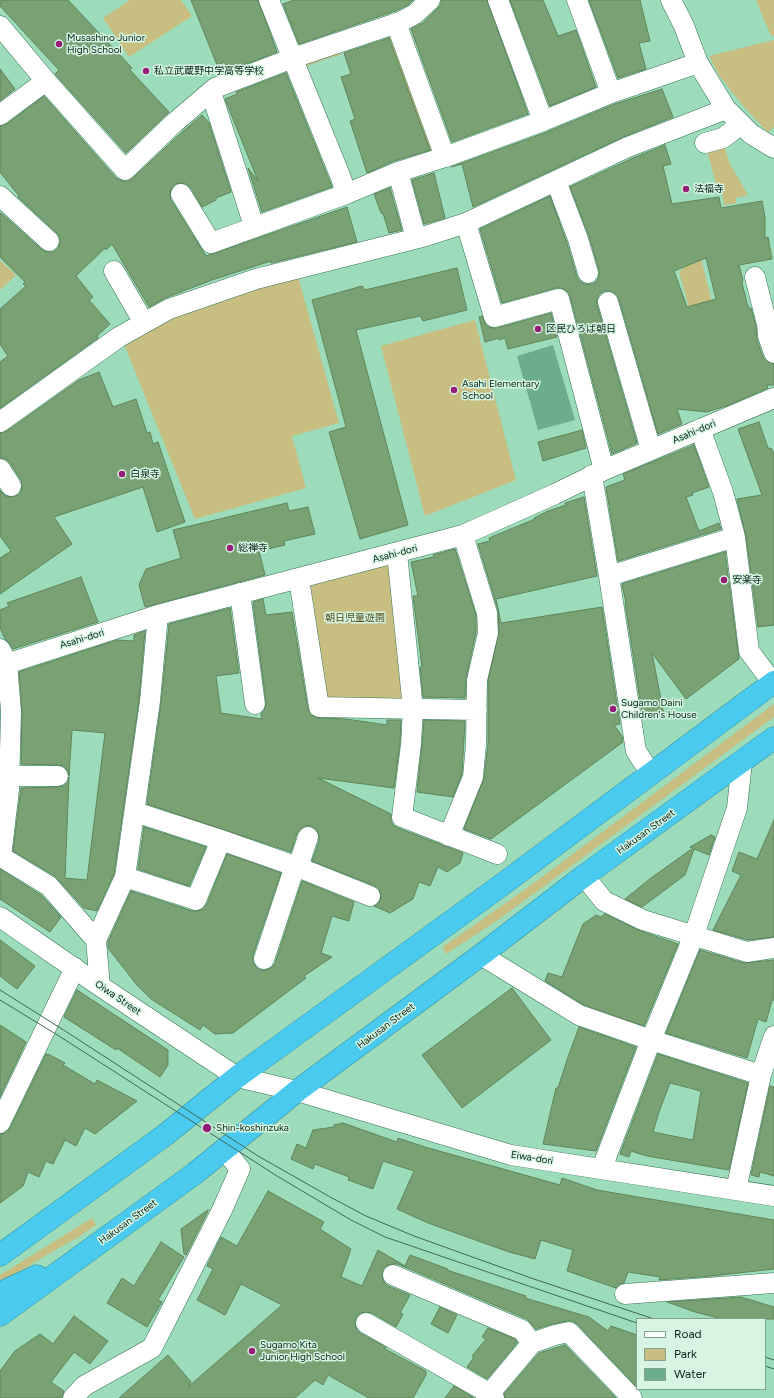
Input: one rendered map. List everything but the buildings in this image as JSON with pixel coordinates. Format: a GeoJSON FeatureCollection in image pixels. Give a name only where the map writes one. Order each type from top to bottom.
{"type":"FeatureCollection","features":[{"type":"Feature","properties":{"kind":"highway"},"geometry":{"type":"LineString","coordinates":[[0,1255],[158,1140],[237,1077],[508,881],[773,683]]}},
{"type":"Feature","properties":{"kind":"highway","name":"Hakusan Street"},"geometry":{"type":"LineString","coordinates":[[0,1315],[194,1174],[297,1091],[481,955],[584,876],[774,738]]}},
{"type":"Feature","properties":{"kind":"highway"},"geometry":{"type":"LineString","coordinates":[[0,1293],[77,1259]]}},
{"type":"Feature","properties":{"kind":"street"},"geometry":{"type":"LineString","coordinates":[[270,0],[346,194]]}},
{"type":"Feature","properties":{"kind":"street"},"geometry":{"type":"LineString","coordinates":[[0,26],[46,81],[125,170],[174,123],[215,88],[293,58],[396,23],[415,14],[430,0]]}},
{"type":"Feature","properties":{"kind":"street"},"geometry":{"type":"LineString","coordinates":[[498,0],[543,121]]}},
{"type":"Feature","properties":{"kind":"street"},"geometry":{"type":"LineString","coordinates":[[577,0],[611,93]]}},
{"type":"Feature","properties":{"kind":"street"},"geometry":{"type":"LineString","coordinates":[[670,0],[684,26],[698,63],[726,108],[751,134],[770,142]]}},
{"type":"Feature","properties":{"kind":"street"},"geometry":{"type":"LineString","coordinates":[[396,23],[445,157]]}},
{"type":"Feature","properties":{"kind":"street"},"geometry":{"type":"LineString","coordinates":[[181,194],[211,243],[254,226],[346,194],[398,172],[445,157],[543,121],[611,93],[698,63]]}},
{"type":"Feature","properties":{"kind":"street"},"geometry":{"type":"LineString","coordinates":[[0,115],[46,81]]}},
{"type":"Feature","properties":{"kind":"street"},"geometry":{"type":"LineString","coordinates":[[211,92],[254,226]]}},
{"type":"Feature","properties":{"kind":"street"},"geometry":{"type":"LineString","coordinates":[[0,422],[119,337],[169,309],[256,279],[416,238],[466,223],[628,148],[726,108]]}},
{"type":"Feature","properties":{"kind":"street"},"geometry":{"type":"LineString","coordinates":[[705,143],[723,138],[741,124]]}},
{"type":"Feature","properties":{"kind":"street"},"geometry":{"type":"LineString","coordinates":[[398,172],[416,238]]}},
{"type":"Feature","properties":{"kind":"street"},"geometry":{"type":"LineString","coordinates":[[556,181],[578,239],[588,273]]}},
{"type":"Feature","properties":{"kind":"street"},"geometry":{"type":"LineString","coordinates":[[0,196],[49,241]]}},
{"type":"Feature","properties":{"kind":"street"},"geometry":{"type":"LineString","coordinates":[[466,223],[494,317],[559,299],[598,473],[609,576],[636,751],[651,774]]}},
{"type":"Feature","properties":{"kind":"street"},"geometry":{"type":"LineString","coordinates":[[114,271],[144,323]]}},
{"type":"Feature","properties":{"kind":"street"},"geometry":{"type":"LineString","coordinates":[[755,277],[767,324],[768,336],[774,354]]}},
{"type":"Feature","properties":{"kind":"street"},"geometry":{"type":"LineString","coordinates":[[608,302],[650,450]]}},
{"type":"Feature","properties":{"kind":"street","name":"Asahi-dori"},"geometry":{"type":"LineString","coordinates":[[2,659],[158,615],[463,535],[650,450],[774,398]]}},
{"type":"Feature","properties":{"kind":"street"},"geometry":{"type":"LineString","coordinates":[[700,429],[723,492],[735,537],[749,651],[773,683]]}},
{"type":"Feature","properties":{"kind":"street"},"geometry":{"type":"LineString","coordinates":[[0,469],[11,486]]}},
{"type":"Feature","properties":{"kind":"street"},"geometry":{"type":"LineString","coordinates":[[449,836],[473,777],[476,744],[477,680],[488,633],[487,613],[463,535]]}},
{"type":"Feature","properties":{"kind":"street"},"geometry":{"type":"LineString","coordinates":[[609,576],[735,537]]}},
{"type":"Feature","properties":{"kind":"street"},"geometry":{"type":"LineString","coordinates":[[397,553],[413,709],[412,744],[402,817],[497,854]]}},
{"type":"Feature","properties":{"kind":"street"},"geometry":{"type":"LineString","coordinates":[[299,579],[319,707],[477,710]]}},
{"type":"Feature","properties":{"kind":"street"},"geometry":{"type":"LineString","coordinates":[[240,593],[255,704]]}},
{"type":"Feature","properties":{"kind":"street"},"geometry":{"type":"LineString","coordinates":[[100,986],[96,940],[125,877],[150,702],[158,615]]}},
{"type":"Feature","properties":{"kind":"street"},"geometry":{"type":"LineString","coordinates":[[2,659],[11,711],[9,790],[1,857],[49,886],[96,940]]}},
{"type":"Feature","properties":{"kind":"street"},"geometry":{"type":"LineString","coordinates":[[602,1168],[651,1040],[694,935],[737,808],[742,762]]}},
{"type":"Feature","properties":{"kind":"street"},"geometry":{"type":"LineString","coordinates":[[9,776],[58,776]]}},
{"type":"Feature","properties":{"kind":"street"},"geometry":{"type":"LineString","coordinates":[[135,812],[295,866],[370,896]]}},
{"type":"Feature","properties":{"kind":"street"},"geometry":{"type":"LineString","coordinates":[[264,959],[295,866],[300,861],[308,837]]}},
{"type":"Feature","properties":{"kind":"street"},"geometry":{"type":"LineString","coordinates":[[125,877],[196,900],[221,840]]}},
{"type":"Feature","properties":{"kind":"street"},"geometry":{"type":"LineString","coordinates":[[584,876],[604,901],[643,920],[747,952],[774,948]]}},
{"type":"Feature","properties":{"kind":"street","name":"Oiwa Street"},"geometry":{"type":"LineString","coordinates":[[0,917],[100,986],[237,1077]]}},
{"type":"Feature","properties":{"kind":"street"},"geometry":{"type":"LineString","coordinates":[[481,955],[579,1015],[651,1040],[761,1075]]}},
{"type":"Feature","properties":{"kind":"street"},"geometry":{"type":"LineString","coordinates":[[0,1123],[75,968]]}},
{"type":"Feature","properties":{"kind":"street"},"geometry":{"type":"LineString","coordinates":[[736,1190],[761,1075],[774,1036]]}},
{"type":"Feature","properties":{"kind":"street","name":"Eiwa-dori"},"geometry":{"type":"LineString","coordinates":[[237,1077],[297,1091],[511,1155],[774,1196]]}},
{"type":"Feature","properties":{"kind":"street"},"geometry":{"type":"LineString","coordinates":[[73,1398],[84,1386],[152,1348],[222,1210],[240,1169],[224,1149]]}},
{"type":"Feature","properties":{"kind":"street"},"geometry":{"type":"LineString","coordinates":[[393,1275],[522,1330],[532,1343]]}},
{"type":"Feature","properties":{"kind":"street"},"geometry":{"type":"LineString","coordinates":[[625,1294],[774,1283]]}},
{"type":"Feature","properties":{"kind":"street"},"geometry":{"type":"LineString","coordinates":[[366,1323],[490,1397],[532,1343],[569,1332],[632,1398]]}},
{"type":"Feature","properties":{"kind":"green space"},"geometry":{"type":"Polygon","coordinates":[[[130,0],[181,0],[192,16],[129,57],[103,18],[130,0]]]}},
{"type":"Feature","properties":{"kind":"green space"},"geometry":{"type":"Polygon","coordinates":[[[756,0],[774,0],[774,35],[771,36],[756,0]]]}},
{"type":"Feature","properties":{"kind":"green space"},"geometry":{"type":"Polygon","coordinates":[[[390,32],[434,149],[430,156],[389,36],[390,32]]]}},
{"type":"Feature","properties":{"kind":"green space"},"geometry":{"type":"Polygon","coordinates":[[[774,40],[774,127],[768,132],[743,106],[719,75],[709,56],[774,40]]]}},
{"type":"Feature","properties":{"kind":"green space"},"geometry":{"type":"Polygon","coordinates":[[[340,50],[342,54],[306,66],[305,63],[340,50]]]}},
{"type":"Feature","properties":{"kind":"green space"},"geometry":{"type":"Polygon","coordinates":[[[724,146],[730,164],[748,195],[736,198],[736,203],[724,205],[722,192],[718,192],[707,150],[724,146]]]}},
{"type":"Feature","properties":{"kind":"green space"},"geometry":{"type":"Polygon","coordinates":[[[699,251],[712,302],[689,307],[679,272],[683,269],[679,256],[699,251]]]}},
{"type":"Feature","properties":{"kind":"green space"},"geometry":{"type":"Polygon","coordinates":[[[1,261],[16,275],[0,290],[0,262],[1,261]]]}},
{"type":"Feature","properties":{"kind":"green space"},"geometry":{"type":"Polygon","coordinates":[[[297,273],[339,423],[292,436],[306,488],[195,519],[123,342],[171,315],[297,273]]]}},
{"type":"Feature","properties":{"kind":"green space"},"geometry":{"type":"Polygon","coordinates":[[[475,320],[516,480],[425,516],[381,346],[475,320]]]}},
{"type":"Feature","properties":{"kind":"green space","name":"朝日児童遊園"},"geometry":{"type":"Polygon","coordinates":[[[394,563],[407,694],[397,701],[329,702],[322,695],[305,584],[394,563]]]}},
{"type":"Feature","properties":{"kind":"green space"},"geometry":{"type":"Polygon","coordinates":[[[774,704],[774,717],[498,920],[446,954],[443,947],[534,883],[774,704]]]}},
{"type":"Feature","properties":{"kind":"green space"},"geometry":{"type":"Polygon","coordinates":[[[92,1218],[96,1225],[0,1284],[0,1275],[92,1218]]]}},
{"type":"Feature","properties":{"kind":"water"},"geometry":{"type":"Polygon","coordinates":[[[553,345],[575,420],[538,430],[517,356],[553,345]]]}},
{"type":"Feature","properties":{"kind":"tram line"},"geometry":{"type":"LineString","coordinates":[[0,990],[258,1156],[366,1216],[414,1236],[531,1278],[651,1318]]}},
{"type":"Feature","properties":{"kind":"tram line"},"geometry":{"type":"LineString","coordinates":[[0,1000],[59,1036],[277,1176],[351,1220],[385,1237],[636,1323]]}},
{"type":"Feature","properties":{"kind":"tram line"},"geometry":{"type":"LineString","coordinates":[[766,1357],[774,1360]]}},
{"type":"Feature","properties":{"kind":"tram line"},"geometry":{"type":"LineString","coordinates":[[766,1366],[774,1369]]}},
{"type":"Feature","properties":{"kind":"place","name":"Musashino Junior High School"},"geometry":{"type":"Point","coordinates":[59,44]}},
{"type":"Feature","properties":{"kind":"place","name":"私立武蔵野中学高等学校"},"geometry":{"type":"Point","coordinates":[146,71]}},
{"type":"Feature","properties":{"kind":"place","name":"法福寺"},"geometry":{"type":"Point","coordinates":[686,189]}},
{"type":"Feature","properties":{"kind":"place","name":"区民ひろば朝日"},"geometry":{"type":"Point","coordinates":[538,329]}},
{"type":"Feature","properties":{"kind":"place","name":"Asahi Elementary School"},"geometry":{"type":"Point","coordinates":[454,390]}},
{"type":"Feature","properties":{"kind":"place","name":"白泉寺"},"geometry":{"type":"Point","coordinates":[122,474]}},
{"type":"Feature","properties":{"kind":"place","name":"総禅寺"},"geometry":{"type":"Point","coordinates":[230,548]}},
{"type":"Feature","properties":{"kind":"place","name":"安楽寺"},"geometry":{"type":"Point","coordinates":[724,580]}},
{"type":"Feature","properties":{"kind":"place","name":"Sugamo Daini Children's House"},"geometry":{"type":"Point","coordinates":[613,709]}},
{"type":"Feature","properties":{"kind":"place","name":"Shin-koshinzuka"},"geometry":{"type":"Point","coordinates":[207,1128]}},
{"type":"Feature","properties":{"kind":"place","name":"Sugamo Kita Junior High School"},"geometry":{"type":"Point","coordinates":[252,1351]}}]}
